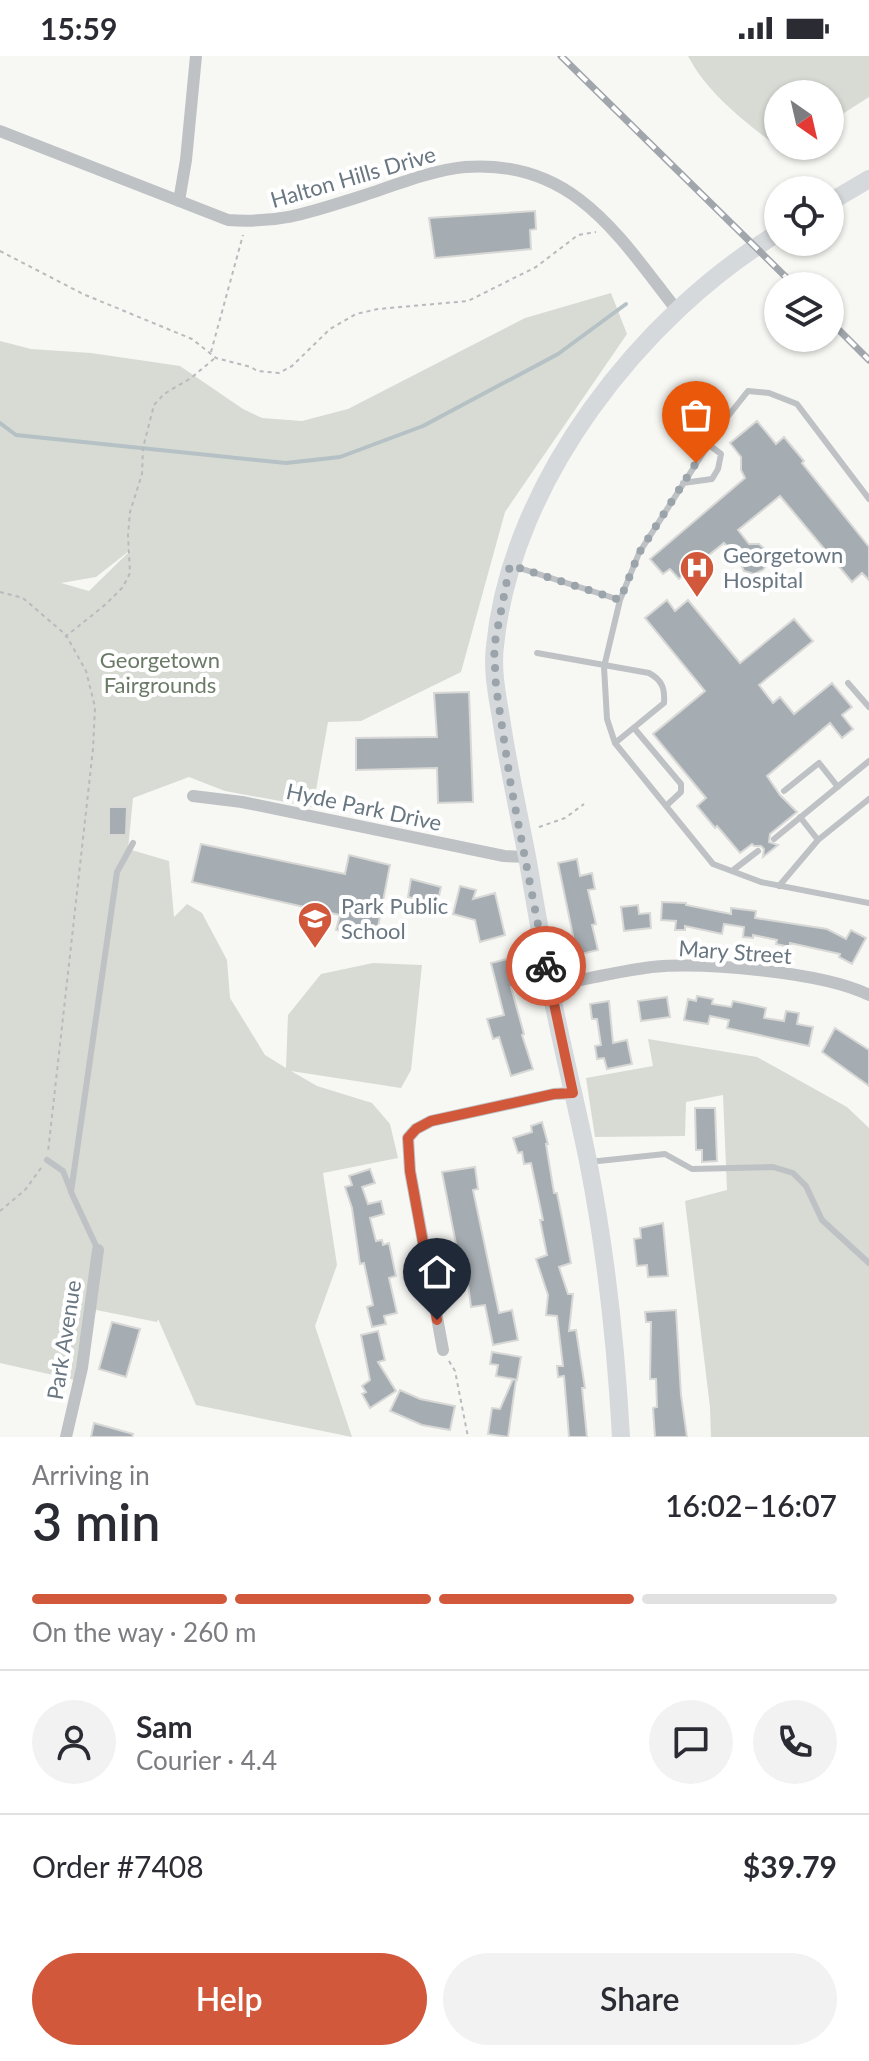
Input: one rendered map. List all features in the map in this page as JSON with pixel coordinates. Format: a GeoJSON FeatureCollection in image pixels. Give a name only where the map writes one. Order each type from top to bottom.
{"type":"FeatureCollection","features":[{"type":"Feature","properties":{"kind":"street"},"geometry":{"type":"LineString","coordinates":[[179,201],[196,56]]}},
{"type":"Feature","properties":{"kind":"street","name":"Halton Hills Drive"},"geometry":{"type":"LineString","coordinates":[[0,131],[228,220],[282,219],[462,167],[500,167],[544,179],[583,199],[613,229],[676,309]]}},
{"type":"Feature","properties":{"kind":"street"},"geometry":{"type":"LineString","coordinates":[[844,194],[869,179]]}},
{"type":"Feature","properties":{"kind":"street"},"geometry":{"type":"LineString","coordinates":[[621,1437],[616,1350],[588,1162],[511,786],[496,687],[494,647],[510,565],[544,484],[595,404],[676,309],[709,280],[764,243]]}},
{"type":"Feature","properties":{"kind":"street","name":"Hyde Park Drive"},"geometry":{"type":"LineString","coordinates":[[193,796],[242,802],[504,856],[527,857]]}},
{"type":"Feature","properties":{"kind":"street","name":"Mary Street"},"geometry":{"type":"LineString","coordinates":[[550,986],[653,967],[722,966],[810,978],[858,989],[869,995]]}},
{"type":"Feature","properties":{"kind":"street"},"geometry":{"type":"LineString","coordinates":[[443,1350],[410,1171],[408,1138],[416,1129],[431,1121],[554,1094],[573,1093]]}},
{"type":"Feature","properties":{"kind":"street","name":"Park Avenue"},"geometry":{"type":"LineString","coordinates":[[66,1437],[82,1368],[98,1250]]}},
{"type":"Feature","properties":{"kind":"lane"},"geometry":{"type":"LineString","coordinates":[[869,499],[797,404],[769,393],[748,391],[708,444],[639,553],[620,600],[605,664],[607,719],[615,743],[713,864],[761,882],[869,903]]}},
{"type":"Feature","properties":{"kind":"lane"},"geometry":{"type":"LineString","coordinates":[[683,483],[712,479],[721,454],[708,444]]}},
{"type":"Feature","properties":{"kind":"lane"},"geometry":{"type":"LineString","coordinates":[[510,565],[620,600]]}},
{"type":"Feature","properties":{"kind":"lane"},"geometry":{"type":"LineString","coordinates":[[537,653],[649,673],[659,678],[665,690],[664,703],[615,743]]}},
{"type":"Feature","properties":{"kind":"lane"},"geometry":{"type":"LineString","coordinates":[[848,683],[869,707]]}},
{"type":"Feature","properties":{"kind":"lane"},"geometry":{"type":"LineString","coordinates":[[634,728],[681,784],[681,792],[666,806]]}},
{"type":"Feature","properties":{"kind":"lane"},"geometry":{"type":"LineString","coordinates":[[774,839],[869,761]]}},
{"type":"Feature","properties":{"kind":"lane"},"geometry":{"type":"LineString","coordinates":[[784,791],[819,763],[838,787]]}},
{"type":"Feature","properties":{"kind":"lane"},"geometry":{"type":"LineString","coordinates":[[779,886],[818,840],[869,799]]}},
{"type":"Feature","properties":{"kind":"lane"},"geometry":{"type":"LineString","coordinates":[[800,817],[818,840]]}},
{"type":"Feature","properties":{"kind":"lane"},"geometry":{"type":"LineString","coordinates":[[71,1192],[117,872],[133,843]]}},
{"type":"Feature","properties":{"kind":"lane"},"geometry":{"type":"LineString","coordinates":[[732,871],[758,851]]}},
{"type":"Feature","properties":{"kind":"lane"},"geometry":{"type":"LineString","coordinates":[[588,1162],[665,1154],[692,1169],[773,1167],[793,1173],[806,1186],[822,1220],[869,1263]]}},
{"type":"Feature","properties":{"kind":"lane"},"geometry":{"type":"LineString","coordinates":[[47,1160],[63,1171],[98,1250]]}},
{"type":"Feature","properties":{"kind":"path"},"geometry":{"type":"LineString","coordinates":[[211,353],[246,221]]}},
{"type":"Feature","properties":{"kind":"path"},"geometry":{"type":"LineString","coordinates":[[0,251],[83,294],[192,339],[216,358],[257,371],[279,373],[292,366],[330,329],[356,314],[378,309],[468,301],[536,267],[578,235],[613,229]]}},
{"type":"Feature","properties":{"kind":"path"},"geometry":{"type":"LineString","coordinates":[[66,636],[106,604],[123,587],[130,573],[130,512],[142,474],[143,448],[154,405],[164,394],[216,358]]}},
{"type":"Feature","properties":{"kind":"path"},"geometry":{"type":"LineString","coordinates":[[0,592],[23,598],[66,636],[86,671],[95,707],[93,749],[47,1160],[25,1190],[0,1211]]}},
{"type":"Feature","properties":{"kind":"path"},"geometry":{"type":"LineString","coordinates":[[522,832],[565,818],[584,804]]}},
{"type":"Feature","properties":{"kind":"path"},"geometry":{"type":"LineString","coordinates":[[443,1350],[455,1371],[468,1437]]}},
{"type":"Feature","properties":{"kind":"green space"},"geometry":{"type":"Polygon","coordinates":[[[688,56],[869,56],[869,97],[844,113],[844,80],[764,80],[764,136],[718,97],[688,56]]]}},
{"type":"Feature","properties":{"kind":"green space","name":"Georgetown Fairgrounds"},"geometry":{"type":"Polygon","coordinates":[[[611,293],[627,334],[505,512],[461,672],[361,721],[328,722],[313,807],[225,791],[189,777],[133,798],[128,849],[169,861],[174,917],[187,904],[202,913],[227,960],[230,998],[265,1055],[286,1068],[288,1015],[321,974],[373,963],[422,965],[411,1070],[401,1088],[291,1071],[317,1086],[372,1103],[390,1124],[398,1158],[323,1173],[337,1265],[315,1326],[352,1437],[196,1405],[158,1319],[157,1322],[96,1310],[75,1380],[0,1363],[0,341],[31,349],[91,353],[180,366],[243,409],[262,418],[302,421],[348,409],[525,318],[611,293]],[[133,548],[96,577],[61,583],[89,591],[133,548]]]}},
{"type":"Feature","properties":{"kind":"green space"},"geometry":{"type":"Polygon","coordinates":[[[648,1039],[757,1057],[847,1107],[869,1128],[869,1437],[711,1437],[685,1201],[727,1190],[723,1095],[686,1102],[685,1136],[595,1137],[586,1078],[653,1066],[648,1039]]]}},
{"type":"Feature","properties":{"kind":"building"},"geometry":{"type":"Polygon","coordinates":[[[535,211],[536,229],[530,230],[531,249],[435,258],[429,218],[535,211]]]}},
{"type":"Feature","properties":{"kind":"building"},"geometry":{"type":"Polygon","coordinates":[[[757,421],[776,444],[784,437],[869,547],[869,580],[862,573],[852,582],[780,496],[738,530],[749,544],[759,544],[768,552],[769,561],[763,570],[754,574],[744,571],[724,543],[679,579],[670,569],[663,574],[650,559],[745,478],[741,470],[741,457],[730,443],[757,421]]]}},
{"type":"Feature","properties":{"kind":"building"},"geometry":{"type":"Polygon","coordinates":[[[667,600],[675,611],[688,600],[740,663],[794,619],[813,641],[759,685],[773,703],[780,697],[794,714],[832,683],[852,707],[842,715],[853,729],[842,738],[830,723],[767,776],[797,812],[770,834],[769,842],[778,845],[763,857],[764,849],[752,844],[740,853],[717,826],[715,828],[697,806],[706,798],[653,734],[705,691],[645,618],[667,600]]]}},
{"type":"Feature","properties":{"kind":"building"},"geometry":{"type":"Polygon","coordinates":[[[469,692],[473,802],[438,803],[437,768],[356,770],[356,738],[437,737],[434,693],[469,692]]]}},
{"type":"Feature","properties":{"kind":"building"},"geometry":{"type":"Polygon","coordinates":[[[109,807],[127,807],[126,835],[109,835],[109,807]]]}},
{"type":"Feature","properties":{"kind":"building"},"geometry":{"type":"Polygon","coordinates":[[[201,844],[345,874],[349,855],[390,865],[376,937],[336,930],[340,915],[192,882],[201,844]]]}},
{"type":"Feature","properties":{"kind":"building"},"geometry":{"type":"Polygon","coordinates":[[[577,859],[580,876],[592,873],[595,889],[588,890],[598,950],[577,955],[558,863],[577,859]]]}},
{"type":"Feature","properties":{"kind":"building"},"geometry":{"type":"Polygon","coordinates":[[[411,879],[441,887],[436,910],[414,906],[416,899],[408,897],[411,879]]]}},
{"type":"Feature","properties":{"kind":"building"},"geometry":{"type":"Polygon","coordinates":[[[460,886],[476,890],[473,899],[495,893],[505,935],[480,942],[475,920],[453,914],[460,886]]]}},
{"type":"Feature","properties":{"kind":"building"},"geometry":{"type":"Polygon","coordinates":[[[662,902],[686,903],[731,914],[731,908],[756,911],[755,918],[827,929],[846,939],[851,930],[866,938],[852,964],[839,957],[840,954],[790,943],[790,947],[776,944],[777,940],[753,935],[753,938],[743,937],[744,927],[724,924],[722,934],[685,926],[685,930],[675,930],[676,921],[661,920],[662,902]]]}},
{"type":"Feature","properties":{"kind":"building"},"geometry":{"type":"Polygon","coordinates":[[[638,905],[639,914],[650,913],[651,928],[624,931],[621,907],[638,905]]]}},
{"type":"Feature","properties":{"kind":"building"},"geometry":{"type":"Polygon","coordinates":[[[507,959],[515,986],[511,987],[522,1035],[533,1069],[511,1076],[499,1037],[493,1039],[487,1019],[504,1015],[491,963],[507,959]]]}},
{"type":"Feature","properties":{"kind":"building"},"geometry":{"type":"Polygon","coordinates":[[[697,996],[713,999],[712,1004],[731,1007],[733,1001],[766,1008],[764,1018],[784,1021],[786,1011],[799,1013],[797,1024],[813,1027],[809,1046],[727,1028],[729,1020],[710,1016],[708,1024],[684,1020],[688,999],[696,1001],[697,996]]]}},
{"type":"Feature","properties":{"kind":"building"},"geometry":{"type":"Polygon","coordinates":[[[667,997],[670,1017],[641,1021],[638,1001],[667,997]]]}},
{"type":"Feature","properties":{"kind":"building"},"geometry":{"type":"Polygon","coordinates":[[[609,1001],[613,1043],[627,1040],[632,1064],[607,1069],[604,1058],[597,1059],[595,1046],[601,1045],[597,1019],[592,1019],[590,1004],[609,1001]]]}},
{"type":"Feature","properties":{"kind":"building"},"geometry":{"type":"Polygon","coordinates":[[[835,1028],[869,1050],[869,1086],[822,1052],[835,1028]]]}},
{"type":"Feature","properties":{"kind":"building"},"geometry":{"type":"Polygon","coordinates":[[[695,1108],[715,1108],[717,1161],[702,1162],[702,1150],[696,1150],[695,1108]]]}},
{"type":"Feature","properties":{"kind":"building"},"geometry":{"type":"Polygon","coordinates":[[[542,1122],[554,1193],[557,1193],[571,1263],[559,1267],[568,1294],[573,1294],[569,1331],[576,1330],[585,1388],[582,1388],[587,1437],[569,1437],[564,1376],[558,1377],[557,1366],[563,1366],[557,1316],[546,1315],[548,1295],[536,1259],[547,1255],[540,1220],[543,1220],[531,1163],[524,1164],[522,1152],[518,1153],[513,1138],[532,1132],[531,1126],[542,1122]]]}},
{"type":"Feature","properties":{"kind":"building"},"geometry":{"type":"Polygon","coordinates":[[[475,1167],[478,1189],[473,1190],[499,1313],[512,1310],[518,1340],[493,1345],[485,1305],[471,1307],[466,1269],[461,1270],[442,1172],[475,1167]]]}},
{"type":"Feature","properties":{"kind":"building"},"geometry":{"type":"Polygon","coordinates":[[[370,1169],[375,1183],[362,1187],[368,1204],[381,1201],[384,1214],[370,1218],[376,1241],[382,1240],[383,1245],[389,1243],[396,1276],[389,1278],[397,1313],[384,1316],[386,1324],[372,1327],[367,1307],[373,1305],[364,1263],[360,1264],[352,1208],[345,1187],[352,1185],[349,1176],[370,1169]]]}},
{"type":"Feature","properties":{"kind":"building"},"geometry":{"type":"Polygon","coordinates":[[[663,1223],[668,1276],[648,1277],[647,1265],[637,1266],[634,1239],[641,1238],[640,1228],[663,1223]]]}},
{"type":"Feature","properties":{"kind":"building"},"geometry":{"type":"Polygon","coordinates":[[[676,1310],[687,1437],[655,1437],[653,1408],[657,1407],[656,1379],[650,1379],[651,1322],[646,1322],[645,1312],[676,1310]]]}},
{"type":"Feature","properties":{"kind":"building"},"geometry":{"type":"Polygon","coordinates":[[[112,1322],[140,1329],[126,1377],[99,1369],[112,1322]]]}},
{"type":"Feature","properties":{"kind":"building"},"geometry":{"type":"Polygon","coordinates":[[[378,1331],[385,1360],[378,1362],[396,1391],[370,1408],[362,1394],[366,1392],[362,1386],[370,1380],[361,1335],[378,1331]]]}},
{"type":"Feature","properties":{"kind":"building"},"geometry":{"type":"Polygon","coordinates":[[[492,1352],[521,1357],[517,1380],[496,1376],[498,1365],[490,1364],[492,1352]]]}},
{"type":"Feature","properties":{"kind":"building"},"geometry":{"type":"Polygon","coordinates":[[[513,1379],[516,1380],[508,1437],[488,1434],[492,1408],[500,1409],[513,1379]]]}},
{"type":"Feature","properties":{"kind":"building"},"geometry":{"type":"Polygon","coordinates":[[[400,1390],[420,1399],[455,1406],[450,1430],[422,1425],[390,1411],[400,1390]]]}},
{"type":"Feature","properties":{"kind":"building"},"geometry":{"type":"Polygon","coordinates":[[[94,1423],[133,1434],[132,1437],[91,1437],[94,1423]]]}},
{"type":"Feature","properties":{"kind":"waterway"},"geometry":{"type":"LineString","coordinates":[[0,423],[16,435],[286,463],[340,457],[423,426],[558,354],[626,304]]}},
{"type":"Feature","properties":{"kind":"railway"},"geometry":{"type":"LineString","coordinates":[[561,56],[781,272]]}},
{"type":"Feature","properties":{"kind":"railway"},"geometry":{"type":"LineString","coordinates":[[844,335],[869,360]]}},
{"type":"Feature","properties":{"kind":"way so far"},"geometry":{"type":"LineString","coordinates":[[546,966],[511,786],[496,687],[494,647],[510,565],[620,600],[639,553],[696,463]]}},
{"type":"Feature","properties":{"kind":"place","name":"Georgetown Hospital"},"geometry":{"type":"Point","coordinates":[697,599]}},
{"type":"Feature","properties":{"kind":"place","name":"Park Public School"},"geometry":{"type":"Point","coordinates":[315,950]}},
{"type":"Feature","properties":{"kind":"route"},"geometry":{"type":"LineString","coordinates":[[437,1320],[410,1171],[408,1138],[416,1129],[431,1121],[554,1094],[573,1093],[546,966]]}}]}
